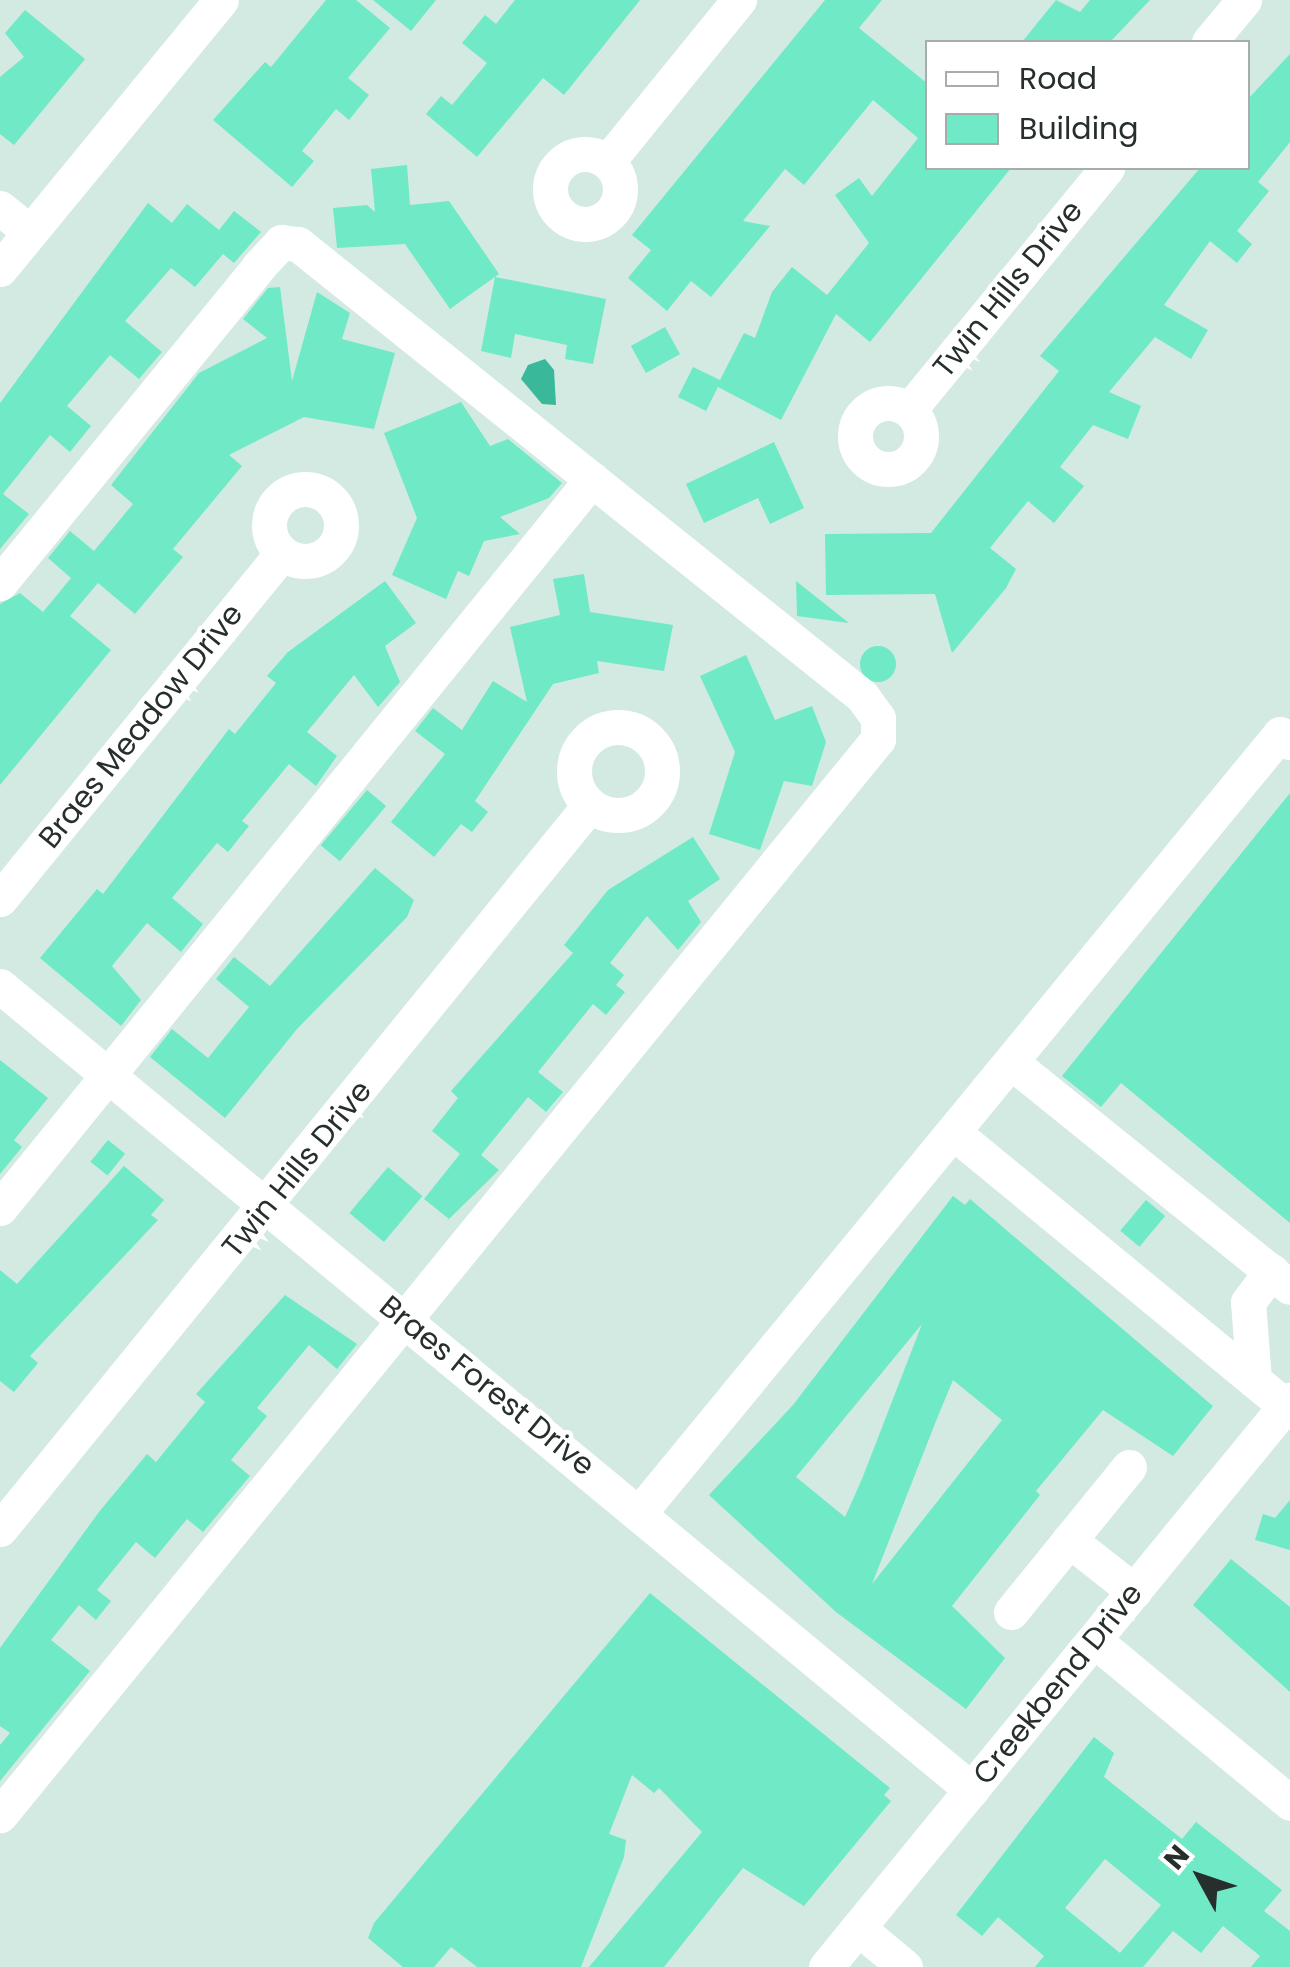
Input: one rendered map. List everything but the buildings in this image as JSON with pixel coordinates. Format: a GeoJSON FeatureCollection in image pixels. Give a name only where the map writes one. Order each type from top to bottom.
{"type":"FeatureCollection","features":[{"type":"Feature","properties":{"kind":"street"},"geometry":{"type":"LineString","coordinates":[[0,268],[221,0]]}},
{"type":"Feature","properties":{"kind":"street"},"geometry":{"type":"LineString","coordinates":[[608,161],[739,0]]}},
{"type":"Feature","properties":{"kind":"street"},"geometry":{"type":"LineString","coordinates":[[1211,40],[1244,0]]}},
{"type":"Feature","properties":{"kind":"street","name":"Twin Hills Drive"},"geometry":{"type":"LineString","coordinates":[[909,410],[1105,170]]}},
{"type":"Feature","properties":{"kind":"street"},"geometry":{"type":"LineString","coordinates":[[0,208],[30,232]]}},
{"type":"Feature","properties":{"kind":"street"},"geometry":{"type":"LineString","coordinates":[[0,584],[281,242],[298,244],[862,696],[878,718],[878,739],[0,1815]]}},
{"type":"Feature","properties":{"kind":"street"},"geometry":{"type":"LineString","coordinates":[[0,1208],[592,480]]}},
{"type":"Feature","properties":{"kind":"street","name":"Braes Meadow Drive"},"geometry":{"type":"LineString","coordinates":[[0,899],[282,553]]}},
{"type":"Feature","properties":{"kind":"street"},"geometry":{"type":"LineString","coordinates":[[649,1500],[1280,734],[1290,742]]}},
{"type":"Feature","properties":{"kind":"street","name":"Twin Hills Drive"},"geometry":{"type":"LineString","coordinates":[[0,1530],[268,1206],[589,806]]}},
{"type":"Feature","properties":{"kind":"street","name":"Braes Forest Drive"},"geometry":{"type":"LineString","coordinates":[[0,986],[406,1320],[649,1500],[972,1790]]}},
{"type":"Feature","properties":{"kind":"street"},"geometry":{"type":"LineString","coordinates":[[1011,1062],[1280,1279],[1248,1302],[1254,1380]]}},
{"type":"Feature","properties":{"kind":"street"},"geometry":{"type":"LineString","coordinates":[[953,1132],[1254,1380],[1288,1403]]}},
{"type":"Feature","properties":{"kind":"street","name":"Creekbend Drive"},"geometry":{"type":"LineString","coordinates":[[826,1967],[1288,1403]]}},
{"type":"Feature","properties":{"kind":"street"},"geometry":{"type":"LineString","coordinates":[[1011,1612],[1129,1467]]}},
{"type":"Feature","properties":{"kind":"street"},"geometry":{"type":"LineString","coordinates":[[1069,1540],[1134,1591]]}},
{"type":"Feature","properties":{"kind":"street"},"geometry":{"type":"LineString","coordinates":[[1094,1640],[1290,1803]]}},
{"type":"Feature","properties":{"kind":"street"},"geometry":{"type":"LineString","coordinates":[[858,1928],[905,1967]]}},
{"type":"Feature","properties":{"kind":"shaded area"},"geometry":{"type":"Polygon","coordinates":[[[545,359],[554,370],[556,405],[542,404],[521,379],[528,365],[545,359]]]}}]}
